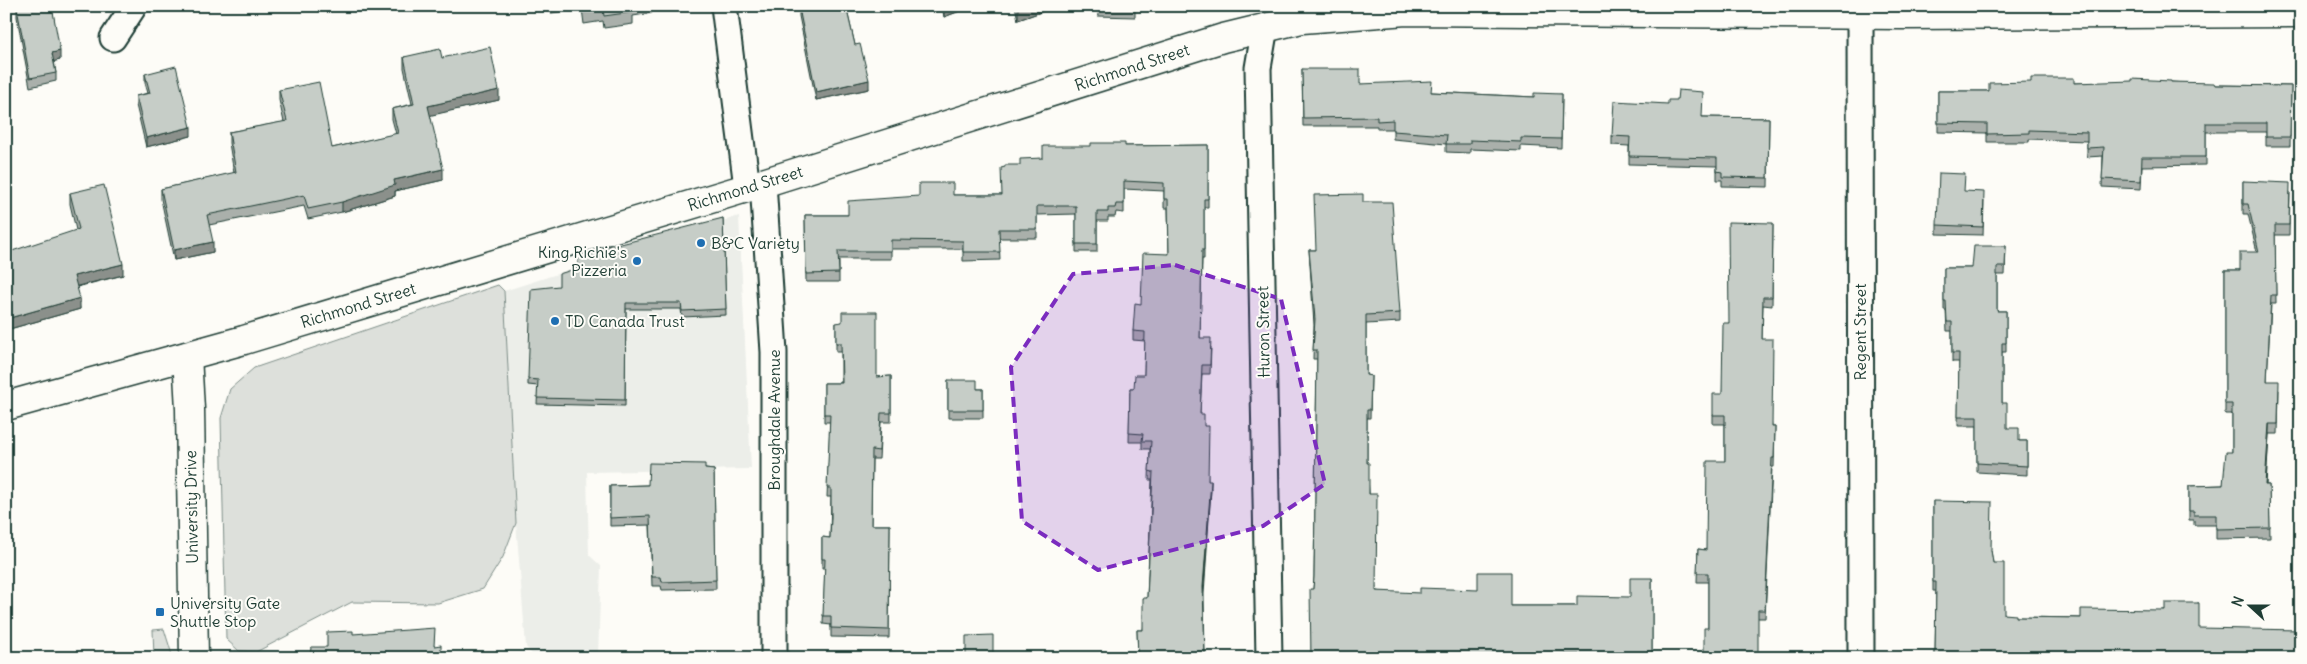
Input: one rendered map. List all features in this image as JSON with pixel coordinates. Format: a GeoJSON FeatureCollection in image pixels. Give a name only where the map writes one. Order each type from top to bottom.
{"type":"FeatureCollection","features":[{"type":"Feature","properties":{"kind":"main road","name":"Richmond Street"},"geometry":{"type":"LineString","coordinates":[[6,406],[187,356],[755,185],[1223,38],[1265,16],[1302,19],[1406,11],[2296,11]]}},
{"type":"Feature","properties":{"kind":"main road","name":"University Drive"},"geometry":{"type":"LineString","coordinates":[[187,356],[190,408],[194,658]]}},
{"type":"Feature","properties":{"kind":"street"},"geometry":{"type":"LineString","coordinates":[[112,38],[134,6]]}},
{"type":"Feature","properties":{"kind":"street","name":"Broughdale Avenue"},"geometry":{"type":"LineString","coordinates":[[724,6],[755,185],[774,352],[774,658]]}},
{"type":"Feature","properties":{"kind":"street","name":"Regent Street"},"geometry":{"type":"LineString","coordinates":[[1860,10],[1860,658]]}},
{"type":"Feature","properties":{"kind":"street","name":"Huron Street"},"geometry":{"type":"LineString","coordinates":[[1265,16],[1258,68],[1269,658]]}},
{"type":"Feature","properties":{"kind":"highlighted area"},"geometry":{"type":"Polygon","coordinates":[[[1175,265],[1281,299],[1325,484],[1263,526],[1098,570],[1022,521],[1011,367],[1073,274],[1175,265]]]}},
{"type":"Feature","properties":{"kind":"shaded area"},"geometry":{"type":"Polygon","coordinates":[[[739,216],[751,469],[587,472],[589,555],[601,566],[598,658],[535,658],[526,647],[516,523],[504,291],[739,216]]]}},
{"type":"Feature","properties":{"kind":"shaded area"},"geometry":{"type":"Polygon","coordinates":[[[498,285],[504,291],[516,523],[503,557],[483,589],[438,603],[352,602],[256,652],[239,651],[226,639],[221,418],[230,389],[254,368],[498,285]]]}},
{"type":"Feature","properties":{"kind":"shaded area"},"geometry":{"type":"Polygon","coordinates":[[[164,629],[173,658],[154,658],[153,630],[164,629]]]}},
{"type":"Feature","properties":{"kind":"building"},"geometry":{"type":"Polygon","coordinates":[[[22,6],[52,6],[60,51],[52,53],[56,73],[30,78],[17,8],[22,6]]]}},
{"type":"Feature","properties":{"kind":"building"},"geometry":{"type":"Polygon","coordinates":[[[584,6],[633,6],[633,12],[604,16],[603,9],[584,12],[584,6]]]}},
{"type":"Feature","properties":{"kind":"building"},"geometry":{"type":"Polygon","coordinates":[[[801,6],[846,6],[855,45],[860,44],[869,80],[816,92],[799,8],[801,6]]]}},
{"type":"Feature","properties":{"kind":"building"},"geometry":{"type":"Polygon","coordinates":[[[1135,6],[1135,8],[1098,7],[1135,6]]]}},
{"type":"Feature","properties":{"kind":"building"},"geometry":{"type":"Polygon","coordinates":[[[490,47],[499,90],[428,106],[443,169],[394,180],[395,185],[342,202],[308,209],[304,195],[207,215],[213,242],[174,250],[161,189],[236,172],[229,132],[287,121],[279,90],[319,82],[332,148],[398,133],[392,109],[414,104],[404,57],[440,49],[442,58],[490,47]]]}},
{"type":"Feature","properties":{"kind":"building"},"geometry":{"type":"Polygon","coordinates":[[[176,66],[191,127],[146,138],[136,96],[150,93],[145,74],[176,66]]]}},
{"type":"Feature","properties":{"kind":"building"},"geometry":{"type":"Polygon","coordinates":[[[1302,69],[1360,69],[1360,84],[1432,81],[1431,92],[1534,97],[1534,93],[1562,94],[1561,139],[1521,138],[1521,142],[1470,140],[1470,144],[1446,144],[1447,135],[1393,131],[1393,120],[1377,121],[1377,117],[1303,118],[1302,69]]]}},
{"type":"Feature","properties":{"kind":"building"},"geometry":{"type":"Polygon","coordinates":[[[2031,78],[2074,78],[2074,83],[2132,81],[2132,79],[2214,83],[2215,85],[2291,86],[2290,137],[2266,137],[2266,123],[2206,123],[2206,157],[2142,157],[2141,181],[2102,179],[2104,147],[2087,148],[2087,132],[2029,130],[2029,133],[1987,134],[1987,124],[1938,123],[1938,91],[1989,91],[1989,83],[2031,82],[2031,78]]]}},
{"type":"Feature","properties":{"kind":"building"},"geometry":{"type":"Polygon","coordinates":[[[1678,90],[1703,92],[1702,117],[1769,118],[1768,178],[1722,177],[1722,172],[1717,171],[1717,158],[1629,156],[1630,137],[1612,136],[1614,101],[1668,104],[1668,100],[1677,100],[1678,90]]]}},
{"type":"Feature","properties":{"kind":"building"},"geometry":{"type":"Polygon","coordinates":[[[1091,143],[1125,143],[1125,146],[1208,145],[1208,199],[1204,199],[1200,338],[1211,338],[1210,365],[1202,365],[1200,414],[1204,414],[1204,426],[1209,426],[1208,481],[1211,481],[1203,587],[1205,658],[1152,658],[1152,655],[1138,656],[1137,630],[1143,630],[1143,598],[1147,598],[1153,472],[1149,471],[1151,441],[1142,441],[1143,434],[1129,433],[1130,388],[1134,388],[1135,375],[1144,375],[1145,332],[1133,331],[1135,303],[1141,304],[1143,253],[1169,254],[1168,199],[1164,199],[1164,183],[1124,181],[1124,204],[1116,204],[1115,208],[1108,208],[1108,212],[1097,212],[1097,244],[1076,244],[1076,206],[1037,206],[1037,229],[999,229],[1000,252],[963,252],[963,241],[891,240],[891,251],[838,251],[839,273],[806,274],[805,215],[848,215],[848,201],[919,196],[919,183],[953,183],[953,195],[1002,195],[1001,168],[1005,167],[1005,165],[1020,165],[1020,159],[1043,158],[1043,146],[1091,146],[1091,143]]]}},
{"type":"Feature","properties":{"kind":"building"},"geometry":{"type":"Polygon","coordinates":[[[1939,173],[1965,174],[1964,191],[1984,192],[1983,227],[1937,225],[1939,173]]]}},
{"type":"Feature","properties":{"kind":"building"},"geometry":{"type":"Polygon","coordinates":[[[2243,181],[2290,183],[2289,225],[2275,225],[2276,295],[2271,295],[2267,381],[2279,381],[2278,424],[2269,424],[2265,485],[2269,485],[2270,528],[2216,529],[2216,515],[2194,515],[2194,511],[2189,511],[2189,486],[2223,485],[2226,452],[2232,452],[2232,404],[2225,404],[2225,270],[2240,270],[2240,252],[2259,252],[2248,204],[2243,204],[2243,181]]]}},
{"type":"Feature","properties":{"kind":"building"},"geometry":{"type":"Polygon","coordinates":[[[104,185],[123,264],[74,276],[80,298],[6,319],[6,253],[79,229],[70,193],[104,185]]]}},
{"type":"Feature","properties":{"kind":"building"},"geometry":{"type":"Polygon","coordinates":[[[1363,194],[1363,202],[1392,202],[1400,313],[1366,315],[1366,375],[1371,376],[1370,410],[1367,410],[1367,463],[1369,463],[1369,494],[1377,494],[1376,591],[1420,593],[1420,588],[1478,590],[1478,572],[1511,572],[1511,606],[1577,606],[1577,596],[1630,597],[1630,578],[1652,578],[1652,654],[1602,654],[1602,657],[1579,658],[1579,654],[1564,654],[1448,656],[1448,658],[1311,658],[1310,589],[1313,589],[1314,577],[1317,350],[1313,350],[1315,319],[1309,250],[1316,250],[1314,195],[1363,194]]]}},
{"type":"Feature","properties":{"kind":"building"},"geometry":{"type":"Polygon","coordinates":[[[723,218],[726,309],[682,311],[681,303],[626,303],[625,400],[537,398],[538,380],[528,379],[531,289],[559,286],[559,274],[578,268],[578,255],[723,218]]]}},
{"type":"Feature","properties":{"kind":"building"},"geometry":{"type":"Polygon","coordinates":[[[1728,222],[1773,223],[1772,297],[1763,297],[1762,339],[1773,339],[1772,427],[1775,427],[1774,458],[1772,458],[1765,610],[1758,610],[1758,658],[1704,658],[1704,628],[1708,628],[1708,573],[1697,573],[1698,549],[1706,550],[1707,461],[1725,461],[1725,415],[1713,415],[1713,394],[1722,394],[1723,323],[1729,323],[1728,222]]]}},
{"type":"Feature","properties":{"kind":"building"},"geometry":{"type":"Polygon","coordinates":[[[1974,246],[2006,246],[2005,267],[1997,267],[1997,311],[2006,311],[2006,343],[2002,343],[2002,403],[2007,403],[2007,428],[2019,428],[2019,441],[2027,441],[2027,466],[1977,463],[1977,417],[1958,417],[1959,353],[1952,353],[1952,322],[1947,322],[1946,301],[1944,301],[1944,268],[1972,268],[1974,246]]]}},
{"type":"Feature","properties":{"kind":"building"},"geometry":{"type":"Polygon","coordinates":[[[842,312],[877,312],[877,377],[891,376],[891,413],[881,413],[879,451],[872,450],[871,525],[890,525],[889,630],[831,628],[831,616],[823,616],[825,559],[822,559],[822,537],[830,538],[831,517],[831,488],[827,488],[830,414],[824,414],[824,383],[842,383],[841,343],[836,343],[836,323],[842,322],[842,312]]]}},
{"type":"Feature","properties":{"kind":"building"},"geometry":{"type":"Polygon","coordinates":[[[948,380],[977,380],[977,389],[983,389],[983,410],[948,410],[948,380]]]}},
{"type":"Feature","properties":{"kind":"building"},"geometry":{"type":"Polygon","coordinates":[[[649,463],[705,464],[705,469],[714,470],[716,580],[662,582],[661,577],[652,577],[650,516],[610,518],[610,486],[648,485],[649,463]]]}},
{"type":"Feature","properties":{"kind":"building"},"geometry":{"type":"Polygon","coordinates":[[[1933,501],[1992,502],[1991,550],[1993,563],[2004,563],[2004,614],[2016,615],[2016,617],[2081,618],[2081,609],[2165,610],[2165,603],[2199,603],[2199,628],[2299,630],[2299,658],[1935,658],[1936,582],[1933,582],[1933,501]]]}},
{"type":"Feature","properties":{"kind":"building"},"geometry":{"type":"Polygon","coordinates":[[[435,628],[434,646],[441,645],[441,658],[310,658],[311,647],[327,647],[327,632],[353,631],[353,634],[435,628]]]}},
{"type":"Feature","properties":{"kind":"building"},"geometry":{"type":"Polygon","coordinates":[[[993,635],[993,658],[966,658],[966,636],[993,635]]]}},
{"type":"Feature","properties":{"kind":"place","name":"B&C Variety"},"geometry":{"type":"Point","coordinates":[701,243]}},
{"type":"Feature","properties":{"kind":"place","name":"King Richie's Pizzeria"},"geometry":{"type":"Point","coordinates":[637,261]}},
{"type":"Feature","properties":{"kind":"place","name":"TD Canada Trust"},"geometry":{"type":"Point","coordinates":[555,321]}},
{"type":"Feature","properties":{"kind":"place","name":"University Gate Shuttle Stop"},"geometry":{"type":"Point","coordinates":[160,612]}}]}
